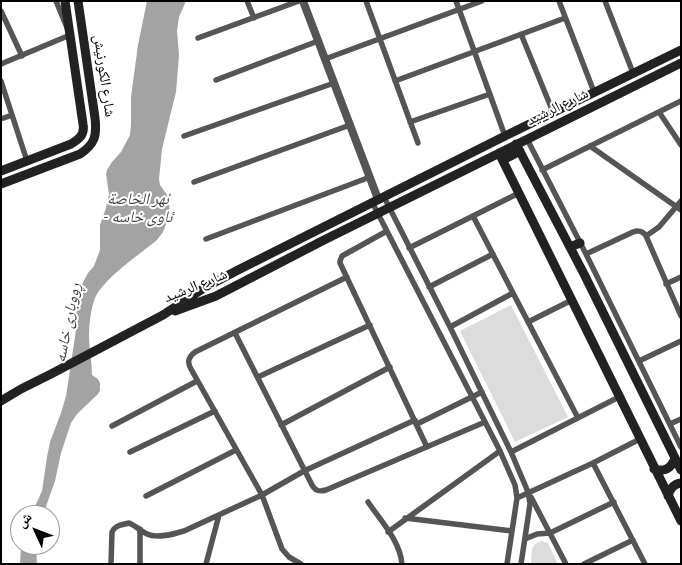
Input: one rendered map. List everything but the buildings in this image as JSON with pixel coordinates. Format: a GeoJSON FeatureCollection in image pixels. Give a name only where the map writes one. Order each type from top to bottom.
{"type":"FeatureCollection","features":[{"type":"Feature","properties":{"kind":"main road","name":"شارع الكورنيش"},"geometry":{"type":"LineString","coordinates":[[1,171],[70,144],[80,138],[83,132],[64,1]]}},
{"type":"Feature","properties":{"kind":"main road","name":"شارع الكورنيش"},"geometry":{"type":"LineString","coordinates":[[1,184],[80,154],[87,149],[95,138],[95,118],[78,1]]}},
{"type":"Feature","properties":{"kind":"main road","name":"شارع الرشيد"},"geometry":{"type":"LineString","coordinates":[[163,315],[204,288],[262,257],[681,50]]}},
{"type":"Feature","properties":{"kind":"main road"},"geometry":{"type":"LineString","coordinates":[[656,62],[662,73]]}},
{"type":"Feature","properties":{"kind":"main road","name":"شارع الرشيد"},"geometry":{"type":"LineString","coordinates":[[163,315],[216,296],[378,213],[501,157],[518,148],[527,139],[681,63]]}},
{"type":"Feature","properties":{"kind":"main road"},"geometry":{"type":"LineString","coordinates":[[518,148],[608,322],[681,470]]}},
{"type":"Feature","properties":{"kind":"main road"},"geometry":{"type":"LineString","coordinates":[[501,157],[681,521]]}},
{"type":"Feature","properties":{"kind":"main road"},"geometry":{"type":"LineString","coordinates":[[570,247],[580,242]]}},
{"type":"Feature","properties":{"kind":"main road"},"geometry":{"type":"LineString","coordinates":[[1,401],[163,315]]}},
{"type":"Feature","properties":{"kind":"main road"},"geometry":{"type":"LineString","coordinates":[[1,394],[21,389]]}},
{"type":"Feature","properties":{"kind":"main road"},"geometry":{"type":"LineString","coordinates":[[654,469],[662,471],[668,469],[675,458]]}},
{"type":"Feature","properties":{"kind":"main road"},"geometry":{"type":"LineString","coordinates":[[668,496],[672,486],[681,483]]}},
{"type":"Feature","properties":{"kind":"street"},"geometry":{"type":"LineString","coordinates":[[1,64],[70,35],[56,1]]}},
{"type":"Feature","properties":{"kind":"street"},"geometry":{"type":"LineString","coordinates":[[247,1],[254,18]]}},
{"type":"Feature","properties":{"kind":"street"},"geometry":{"type":"LineString","coordinates":[[198,38],[299,1]]}},
{"type":"Feature","properties":{"kind":"street"},"geometry":{"type":"LineString","coordinates":[[303,1],[378,199],[378,213],[500,451],[515,485],[517,498],[507,564]]}},
{"type":"Feature","properties":{"kind":"street"},"geometry":{"type":"LineString","coordinates":[[366,1],[418,143]]}},
{"type":"Feature","properties":{"kind":"street"},"geometry":{"type":"LineString","coordinates":[[456,1],[505,136]]}},
{"type":"Feature","properties":{"kind":"street"},"geometry":{"type":"LineString","coordinates":[[325,60],[482,1]]}},
{"type":"Feature","properties":{"kind":"street"},"geometry":{"type":"LineString","coordinates":[[559,1],[594,92]]}},
{"type":"Feature","properties":{"kind":"street"},"geometry":{"type":"LineString","coordinates":[[606,2],[633,73]]}},
{"type":"Feature","properties":{"kind":"street"},"geometry":{"type":"LineString","coordinates":[[1,11],[22,56]]}},
{"type":"Feature","properties":{"kind":"street"},"geometry":{"type":"LineString","coordinates":[[395,81],[565,18]]}},
{"type":"Feature","properties":{"kind":"street"},"geometry":{"type":"LineString","coordinates":[[521,34],[553,112]]}},
{"type":"Feature","properties":{"kind":"street"},"geometry":{"type":"LineString","coordinates":[[216,80],[318,41]]}},
{"type":"Feature","properties":{"kind":"street"},"geometry":{"type":"LineString","coordinates":[[1,81],[27,161]]}},
{"type":"Feature","properties":{"kind":"street"},"geometry":{"type":"LineString","coordinates":[[184,136],[334,83]]}},
{"type":"Feature","properties":{"kind":"street"},"geometry":{"type":"LineString","coordinates":[[410,122],[490,94]]}},
{"type":"Feature","properties":{"kind":"street"},"geometry":{"type":"LineString","coordinates":[[542,170],[681,101]]}},
{"type":"Feature","properties":{"kind":"street"},"geometry":{"type":"LineString","coordinates":[[659,112],[681,145]]}},
{"type":"Feature","properties":{"kind":"street"},"geometry":{"type":"LineString","coordinates":[[1,119],[12,115]]}},
{"type":"Feature","properties":{"kind":"street"},"geometry":{"type":"LineString","coordinates":[[194,182],[350,125]]}},
{"type":"Feature","properties":{"kind":"street"},"geometry":{"type":"LineString","coordinates":[[527,139],[681,447]]}},
{"type":"Feature","properties":{"kind":"street"},"geometry":{"type":"LineString","coordinates":[[590,146],[679,206],[659,228],[646,236]]}},
{"type":"Feature","properties":{"kind":"street"},"geometry":{"type":"LineString","coordinates":[[206,239],[370,177]]}},
{"type":"Feature","properties":{"kind":"street"},"geometry":{"type":"LineString","coordinates":[[409,248],[519,193]]}},
{"type":"Feature","properties":{"kind":"street"},"geometry":{"type":"LineString","coordinates":[[378,199],[389,208],[430,287],[511,452],[528,492],[566,564]]}},
{"type":"Feature","properties":{"kind":"street"},"geometry":{"type":"LineString","coordinates":[[473,216],[578,418]]}},
{"type":"Feature","properties":{"kind":"street"},"geometry":{"type":"LineString","coordinates":[[387,231],[342,256],[340,263],[427,447]]}},
{"type":"Feature","properties":{"kind":"street"},"geometry":{"type":"LineString","coordinates":[[586,254],[636,231],[642,232],[646,236],[681,316]]}},
{"type":"Feature","properties":{"kind":"street"},"geometry":{"type":"LineString","coordinates":[[430,287],[493,254]]}},
{"type":"Feature","properties":{"kind":"street"},"geometry":{"type":"LineString","coordinates":[[402,261],[413,255]]}},
{"type":"Feature","properties":{"kind":"street"},"geometry":{"type":"LineString","coordinates":[[301,564],[289,557],[282,549],[262,495],[188,365],[188,360],[191,355],[235,332],[347,277]]}},
{"type":"Feature","properties":{"kind":"street"},"geometry":{"type":"LineString","coordinates":[[666,284],[681,278]]}},
{"type":"Feature","properties":{"kind":"street"},"geometry":{"type":"LineString","coordinates":[[450,327],[513,293]]}},
{"type":"Feature","properties":{"kind":"street"},"geometry":{"type":"LineString","coordinates":[[528,322],[572,300]]}},
{"type":"Feature","properties":{"kind":"street"},"geometry":{"type":"LineString","coordinates":[[258,377],[370,325]]}},
{"type":"Feature","properties":{"kind":"street"},"geometry":{"type":"LineString","coordinates":[[235,332],[304,471],[317,491],[322,492],[485,422]]}},
{"type":"Feature","properties":{"kind":"street"},"geometry":{"type":"LineString","coordinates":[[639,361],[681,341]]}},
{"type":"Feature","properties":{"kind":"street"},"geometry":{"type":"LineString","coordinates":[[281,425],[390,367]]}},
{"type":"Feature","properties":{"kind":"street"},"geometry":{"type":"LineString","coordinates":[[112,426],[197,381]]}},
{"type":"Feature","properties":{"kind":"street"},"geometry":{"type":"LineString","coordinates":[[112,564],[112,532],[116,526],[129,523],[152,536],[184,531],[262,495],[304,471],[482,392]]}},
{"type":"Feature","properties":{"kind":"street"},"geometry":{"type":"LineString","coordinates":[[511,452],[619,397]]}},
{"type":"Feature","properties":{"kind":"street"},"geometry":{"type":"LineString","coordinates":[[130,452],[215,411]]}},
{"type":"Feature","properties":{"kind":"street"},"geometry":{"type":"LineString","coordinates":[[670,424],[681,419]]}},
{"type":"Feature","properties":{"kind":"street"},"geometry":{"type":"LineString","coordinates":[[517,498],[640,439]]}},
{"type":"Feature","properties":{"kind":"street"},"geometry":{"type":"LineString","coordinates":[[146,496],[236,450]]}},
{"type":"Feature","properties":{"kind":"street"},"geometry":{"type":"LineString","coordinates":[[388,532],[500,451]]}},
{"type":"Feature","properties":{"kind":"street"},"geometry":{"type":"LineString","coordinates":[[593,463],[646,564]]}},
{"type":"Feature","properties":{"kind":"street"},"geometry":{"type":"LineString","coordinates":[[521,564],[530,503],[528,492]]}},
{"type":"Feature","properties":{"kind":"street"},"geometry":{"type":"LineString","coordinates":[[368,502],[401,555],[402,564]]}},
{"type":"Feature","properties":{"kind":"street"},"geometry":{"type":"LineString","coordinates":[[525,539],[537,534],[550,533],[614,502]]}},
{"type":"Feature","properties":{"kind":"street"},"geometry":{"type":"LineString","coordinates":[[206,564],[219,515]]}},
{"type":"Feature","properties":{"kind":"street"},"geometry":{"type":"LineString","coordinates":[[405,518],[512,531]]}},
{"type":"Feature","properties":{"kind":"street"},"geometry":{"type":"LineString","coordinates":[[140,529],[140,564]]}},
{"type":"Feature","properties":{"kind":"street"},"geometry":{"type":"LineString","coordinates":[[584,564],[633,540]]}},
{"type":"Feature","properties":{"kind":"shaded area"},"geometry":{"type":"Polygon","coordinates":[[[511,305],[568,417],[515,442],[460,331],[511,305]]]}},
{"type":"Feature","properties":{"kind":"shaded area"},"geometry":{"type":"Polygon","coordinates":[[[537,542],[548,543],[558,564],[531,564],[533,547],[537,542]]]}},
{"type":"Feature","properties":{"kind":"water","name":"نهر الخاصة - ئاوی خاسە"},"geometry":{"type":"Polygon","coordinates":[[[147,1],[186,1],[179,17],[177,31],[179,55],[176,92],[162,149],[159,179],[160,185],[168,196],[170,214],[163,232],[157,240],[106,282],[95,298],[90,316],[89,341],[92,375],[98,379],[100,390],[71,423],[47,505],[36,505],[42,491],[50,442],[66,396],[76,330],[77,296],[88,273],[94,266],[100,250],[100,225],[109,194],[107,170],[121,152],[130,135],[131,97],[138,45],[147,1]]]}},
{"type":"Feature","properties":{"kind":"water"},"geometry":{"type":"Polygon","coordinates":[[[20,555],[37,555],[37,564],[20,564],[20,555]]]}},
{"type":"Feature","properties":{"kind":"water label","name":"ڕووباری خاسە"},"geometry":{"type":"Point","coordinates":[69,323]}}]}
